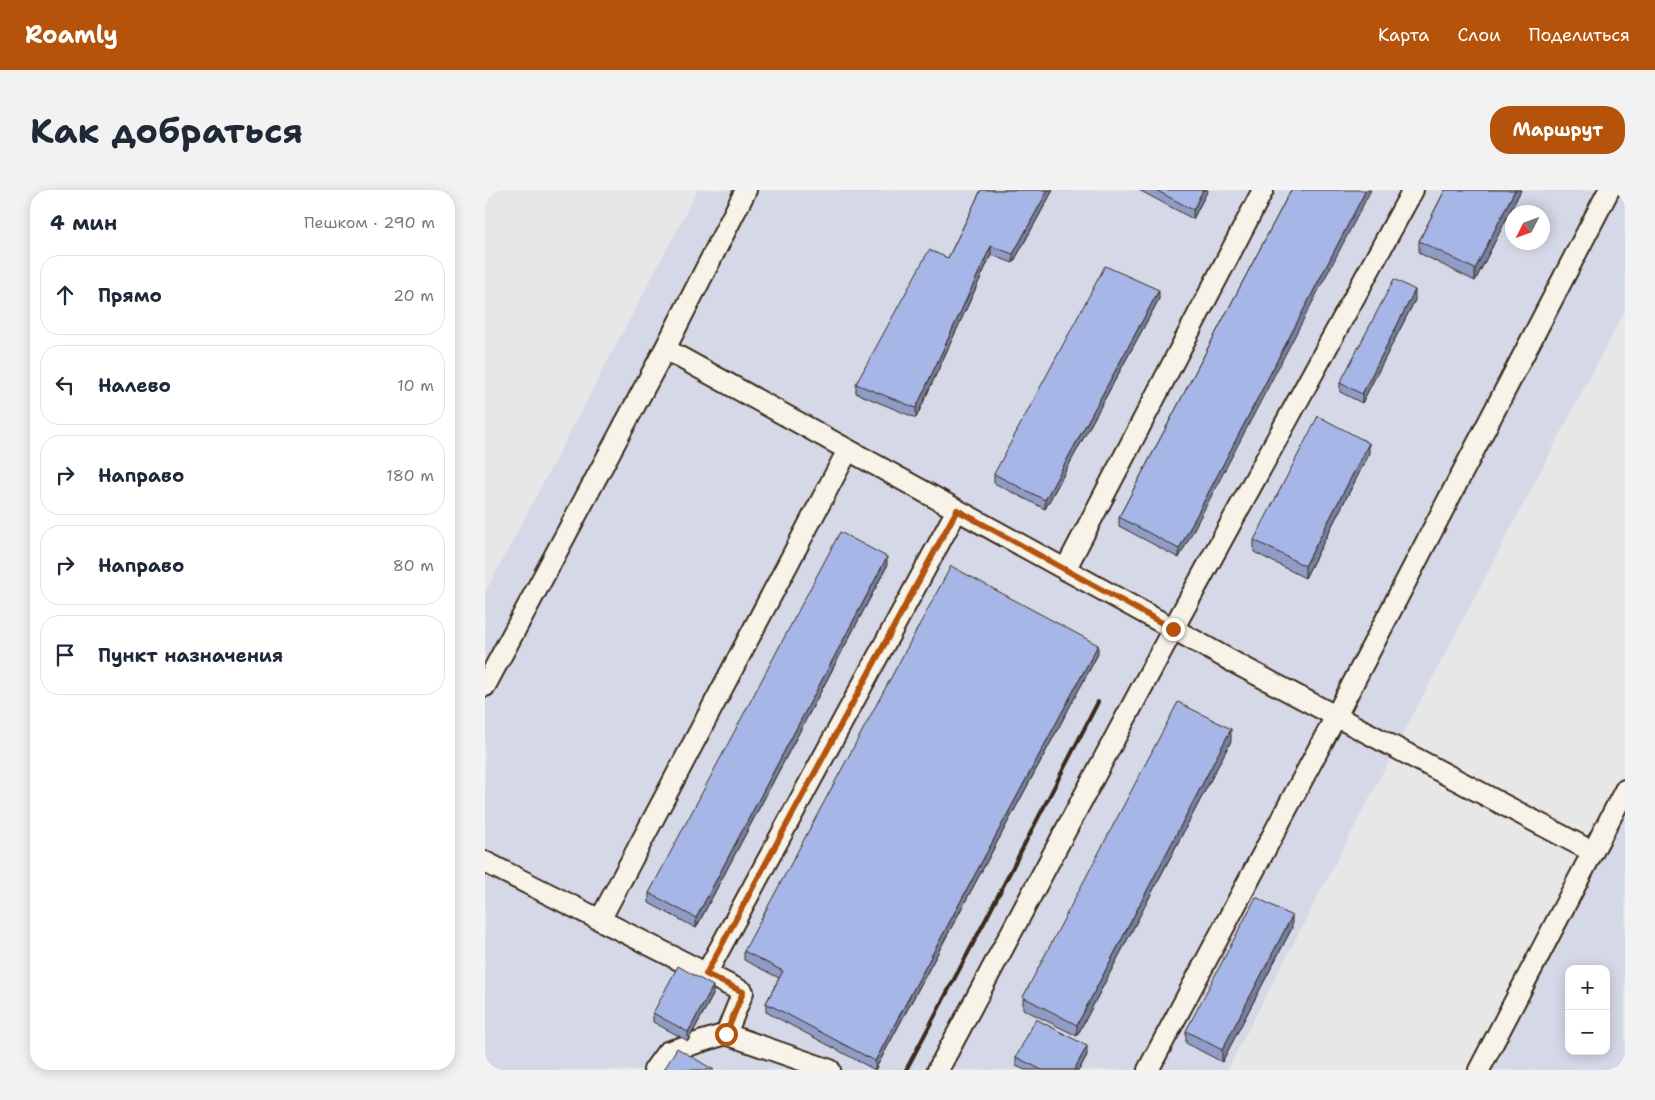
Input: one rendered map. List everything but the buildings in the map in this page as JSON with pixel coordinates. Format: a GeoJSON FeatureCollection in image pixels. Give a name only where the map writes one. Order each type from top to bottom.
{"type":"FeatureCollection","features":[{"type":"Feature","properties":{"kind":"street"},"geometry":{"type":"LineString","coordinates":[[485,686],[665,349],[746,190]]}},
{"type":"Feature","properties":{"kind":"street"},"geometry":{"type":"LineString","coordinates":[[1065,570],[1263,190]]}},
{"type":"Feature","properties":{"kind":"street"},"geometry":{"type":"LineString","coordinates":[[938,1070],[1173,629],[1413,190]]}},
{"type":"Feature","properties":{"kind":"street"},"geometry":{"type":"LineString","coordinates":[[1148,1070],[1336,716],[1609,190]]}},
{"type":"Feature","properties":{"kind":"street"},"geometry":{"type":"LineString","coordinates":[[665,349],[1173,629],[1593,852]]}},
{"type":"Feature","properties":{"kind":"street"},"geometry":{"type":"LineString","coordinates":[[600,920],[848,450]]}},
{"type":"Feature","properties":{"kind":"street"},"geometry":{"type":"LineString","coordinates":[[706,974],[957,510]]}},
{"type":"Feature","properties":{"kind":"street"},"geometry":{"type":"LineString","coordinates":[[1479,1070],[1625,790]]}},
{"type":"Feature","properties":{"kind":"street"},"geometry":{"type":"LineString","coordinates":[[485,862],[743,992],[726,1034]]}},
{"type":"Feature","properties":{"kind":"street"},"geometry":{"type":"LineString","coordinates":[[654,1070],[667,1052],[726,1034],[830,1070]]}},
{"type":"Feature","properties":{"kind":"shaded area"},"geometry":{"type":"Polygon","coordinates":[[[698,190],[1625,190],[1625,310],[1227,1070],[485,1070],[485,593],[698,190]]]}},
{"type":"Feature","properties":{"kind":"shaded area"},"geometry":{"type":"Polygon","coordinates":[[[1625,791],[1625,1070],[1479,1070],[1625,791]]]}},
{"type":"Feature","properties":{"kind":"railway"},"geometry":{"type":"LineString","coordinates":[[906,1070],[1098,702]]}},
{"type":"Feature","properties":{"kind":"route"},"geometry":{"type":"LineString","coordinates":[[726,1034],[743,992],[706,974],[957,510],[1173,629]]}}]}
